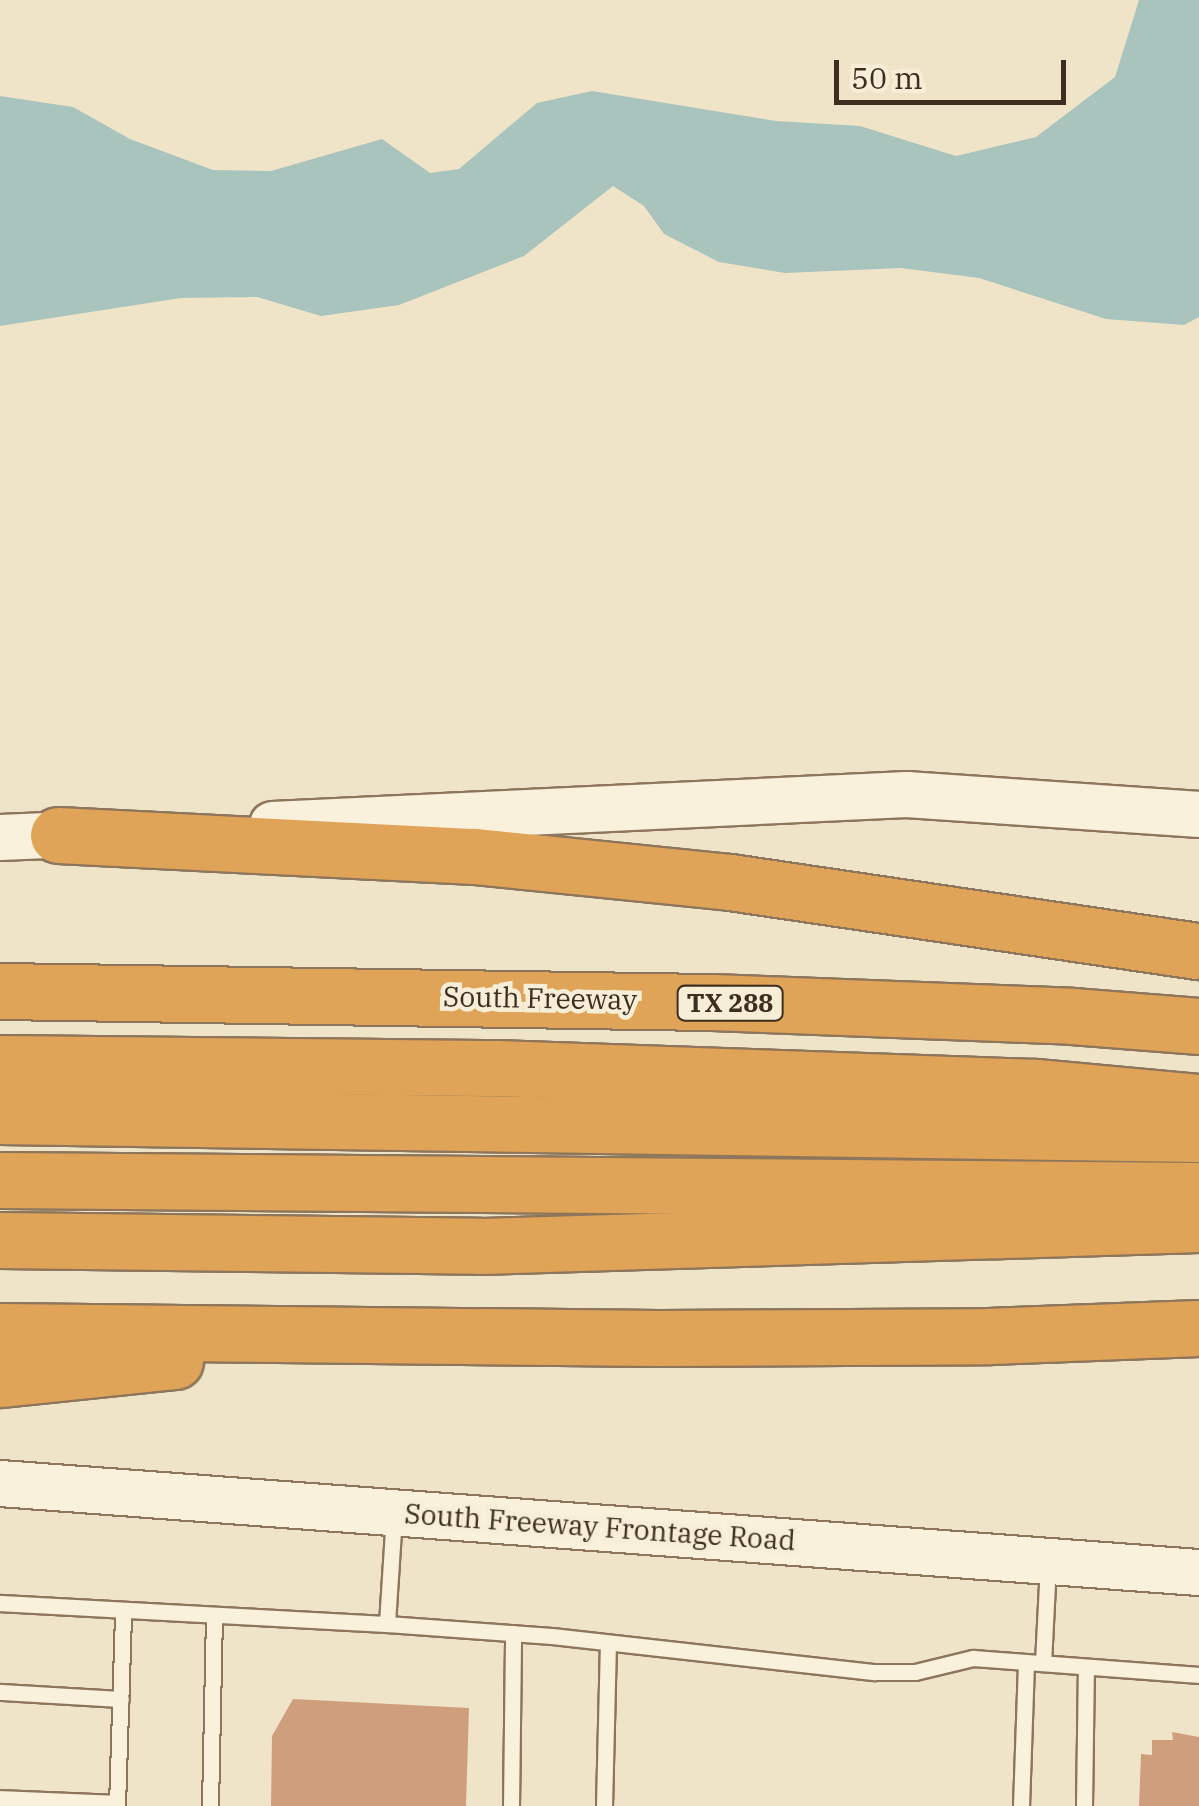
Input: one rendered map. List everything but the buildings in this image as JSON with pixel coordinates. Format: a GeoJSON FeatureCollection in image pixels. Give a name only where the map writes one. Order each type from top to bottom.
{"type":"FeatureCollection","features":[{"type":"Feature","properties":{"kind":"highway"},"geometry":{"type":"LineString","coordinates":[[58,835],[474,856],[730,882],[1199,951]]}},
{"type":"Feature","properties":{"kind":"highway","name":"South Freeway"},"geometry":{"type":"LineString","coordinates":[[0,991],[712,1002],[1072,1016],[1199,1026]]}},
{"type":"Feature","properties":{"kind":"highway"},"geometry":{"type":"LineString","coordinates":[[0,1063],[645,1073],[1036,1087],[1199,1102]]}},
{"type":"Feature","properties":{"kind":"highway"},"geometry":{"type":"LineString","coordinates":[[1036,1087],[1199,1072]]}},
{"type":"Feature","properties":{"kind":"highway"},"geometry":{"type":"LineString","coordinates":[[0,1116],[1199,1134]]}},
{"type":"Feature","properties":{"kind":"highway"},"geometry":{"type":"LineString","coordinates":[[0,1180],[1199,1190]]}},
{"type":"Feature","properties":{"kind":"highway"},"geometry":{"type":"LineString","coordinates":[[0,1240],[480,1246],[824,1238],[957,1228],[1106,1229],[1199,1224]]}},
{"type":"Feature","properties":{"kind":"highway"},"geometry":{"type":"LineString","coordinates":[[824,1238],[1199,1263]]}},
{"type":"Feature","properties":{"kind":"highway"},"geometry":{"type":"LineString","coordinates":[[0,1331],[366,1336],[968,1336],[1199,1328]]}},
{"type":"Feature","properties":{"kind":"highway"},"geometry":{"type":"LineString","coordinates":[[0,1378],[45,1377],[366,1336]]}},
{"type":"Feature","properties":{"kind":"main road"},"geometry":{"type":"LineString","coordinates":[[0,838],[906,794],[1199,814]]}},
{"type":"Feature","properties":{"kind":"main road","name":"South Freeway Frontage Road"},"geometry":{"type":"LineString","coordinates":[[0,1483],[1199,1572]]}},
{"type":"Feature","properties":{"kind":"lane"},"geometry":{"type":"LineString","coordinates":[[387,1624],[394,1512]]}},
{"type":"Feature","properties":{"kind":"lane"},"geometry":{"type":"LineString","coordinates":[[1043,1663],[1048,1560]]}},
{"type":"Feature","properties":{"kind":"lane"},"geometry":{"type":"LineString","coordinates":[[0,1603],[513,1633],[875,1672],[915,1672],[973,1658],[1199,1676]]}},
{"type":"Feature","properties":{"kind":"lane"},"geometry":{"type":"LineString","coordinates":[[0,1798],[117,1804],[123,1611]]}},
{"type":"Feature","properties":{"kind":"lane"},"geometry":{"type":"LineString","coordinates":[[210,1806],[214,1618]]}},
{"type":"Feature","properties":{"kind":"lane"},"geometry":{"type":"LineString","coordinates":[[511,1806],[513,1633]]}},
{"type":"Feature","properties":{"kind":"lane"},"geometry":{"type":"LineString","coordinates":[[604,1806],[608,1642]]}},
{"type":"Feature","properties":{"kind":"lane"},"geometry":{"type":"LineString","coordinates":[[1021,1806],[1026,1662]]}},
{"type":"Feature","properties":{"kind":"lane"},"geometry":{"type":"LineString","coordinates":[[1084,1806],[1086,1666]]}},
{"type":"Feature","properties":{"kind":"lane"},"geometry":{"type":"LineString","coordinates":[[0,1692],[120,1699]]}},
{"type":"Feature","properties":{"kind":"water"},"geometry":{"type":"Polygon","coordinates":[[[1139,0],[1199,0],[1199,317],[1184,325],[1106,319],[979,278],[901,268],[785,273],[719,262],[664,234],[644,206],[613,186],[524,256],[399,305],[321,316],[257,297],[181,298],[0,326],[0,96],[73,107],[130,139],[213,170],[271,171],[382,139],[430,173],[459,169],[537,103],[592,91],[776,121],[860,126],[956,156],[1036,137],[1115,77],[1139,0]]]}}]}
